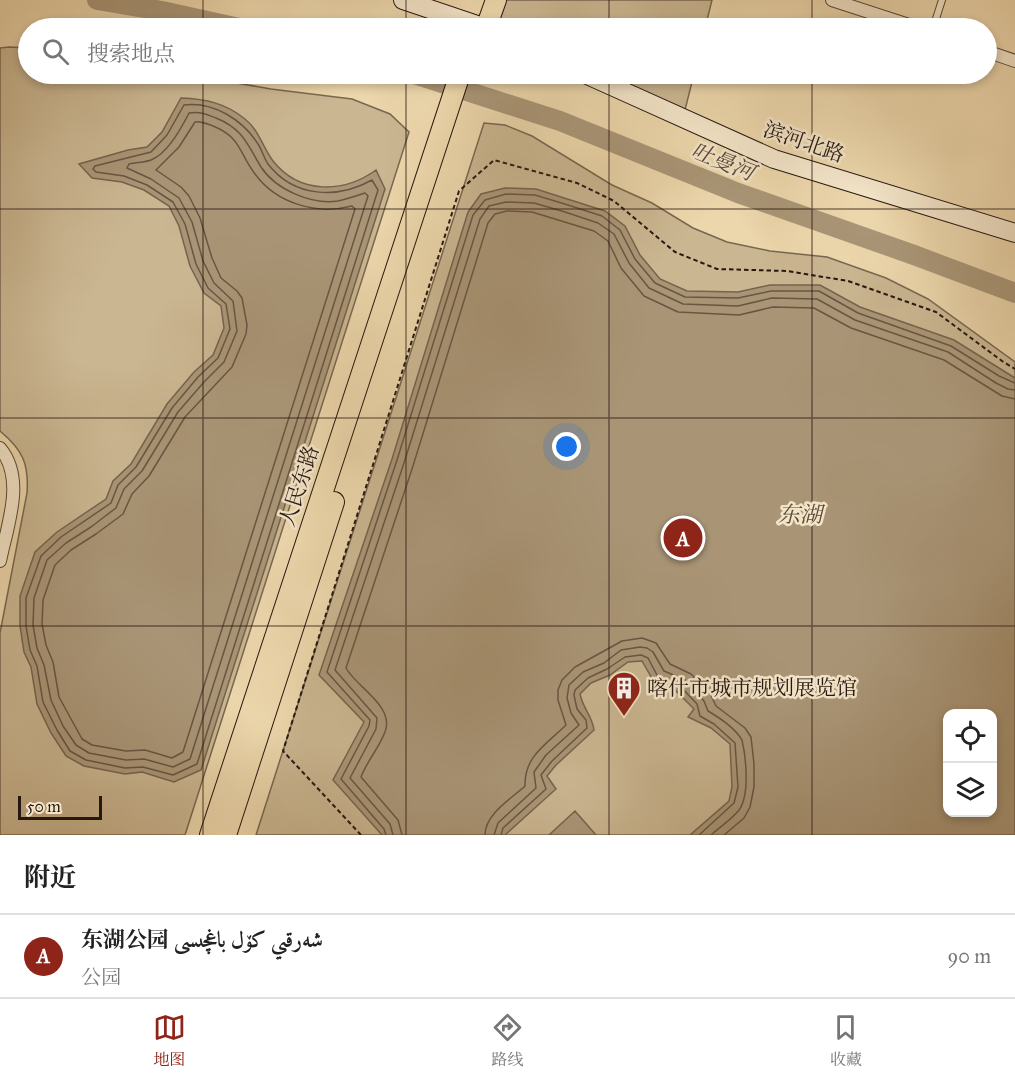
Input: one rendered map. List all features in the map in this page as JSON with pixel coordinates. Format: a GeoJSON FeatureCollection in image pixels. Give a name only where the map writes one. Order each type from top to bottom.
{"type":"FeatureCollection","features":[{"type":"Feature","properties":{"kind":"main road"},"geometry":{"type":"LineString","coordinates":[[403,0],[454,18]]}},
{"type":"Feature","properties":{"kind":"main road"},"geometry":{"type":"LineString","coordinates":[[480,18],[481,0]]}},
{"type":"Feature","properties":{"kind":"main road"},"geometry":{"type":"LineString","coordinates":[[485,18],[496,0]]}},
{"type":"Feature","properties":{"kind":"main road"},"geometry":{"type":"LineString","coordinates":[[440,152],[457,84]]}},
{"type":"Feature","properties":{"kind":"main road"},"geometry":{"type":"LineString","coordinates":[[440,152],[468,84]]}},
{"type":"Feature","properties":{"kind":"main road","name":"滨河北路"},"geometry":{"type":"LineString","coordinates":[[607,84],[774,159],[1015,233]]}},
{"type":"Feature","properties":{"kind":"main road","name":"人民东路"},"geometry":{"type":"LineString","coordinates":[[210,835],[440,152]]}},
{"type":"Feature","properties":{"kind":"main road","name":"人民东路"},"geometry":{"type":"LineString","coordinates":[[226,835],[440,152]]}},
{"type":"Feature","properties":{"kind":"street"},"geometry":{"type":"LineString","coordinates":[[832,0],[887,18]]}},
{"type":"Feature","properties":{"kind":"street"},"geometry":{"type":"LineString","coordinates":[[997,55],[1015,61]]}},
{"type":"Feature","properties":{"kind":"street"},"geometry":{"type":"LineString","coordinates":[[0,448],[9,460],[13,492],[0,561]]}},
{"type":"Feature","properties":{"kind":"lane"},"geometry":{"type":"LineString","coordinates":[[936,18],[942,0]]}},
{"type":"Feature","properties":{"kind":"path"},"geometry":{"type":"LineString","coordinates":[[361,835],[283,751],[459,191],[494,160],[577,183],[614,201],[675,252],[717,269],[787,271],[848,280],[936,312],[1015,369]]}},
{"type":"Feature","properties":{"kind":"shaded area"},"geometry":{"type":"Polygon","coordinates":[[[496,0],[712,0],[708,18],[490,18],[496,0]]]}},
{"type":"Feature","properties":{"kind":"shaded area"},"geometry":{"type":"Polygon","coordinates":[[[18,47],[18,84],[242,84],[352,99],[390,114],[409,132],[185,835],[0,835],[0,633],[27,493],[27,474],[19,451],[0,431],[0,48],[18,47]]]}},
{"type":"Feature","properties":{"kind":"shaded area"},"geometry":{"type":"Polygon","coordinates":[[[607,84],[692,84],[683,118],[607,84]]]}},
{"type":"Feature","properties":{"kind":"shaded area","name":"东湖"},"geometry":{"type":"Polygon","coordinates":[[[484,123],[505,125],[532,136],[612,185],[652,203],[693,228],[727,242],[770,251],[827,257],[886,278],[928,299],[1015,362],[1015,835],[256,835],[484,123]]]}},
{"type":"Feature","properties":{"kind":"water"},"geometry":{"type":"Polygon","coordinates":[[[181,98],[215,103],[238,114],[254,128],[273,161],[296,180],[309,185],[336,186],[363,178],[376,170],[385,189],[201,770],[174,782],[142,772],[125,774],[84,766],[66,756],[51,733],[37,704],[31,667],[24,652],[20,626],[20,596],[35,552],[57,532],[106,499],[113,481],[131,464],[167,404],[194,372],[213,355],[224,328],[221,306],[204,293],[190,266],[179,226],[169,206],[144,190],[122,182],[92,178],[79,164],[147,147],[162,132],[181,98]]]}},
{"type":"Feature","properties":{"kind":"water","name":"东湖"},"geometry":{"type":"Polygon","coordinates":[[[505,188],[536,189],[605,211],[625,226],[640,255],[660,279],[687,291],[738,292],[770,285],[820,285],[860,307],[954,340],[1015,378],[1015,835],[690,835],[729,801],[732,787],[730,744],[711,728],[688,717],[694,709],[675,690],[654,682],[642,661],[628,662],[610,675],[591,683],[580,694],[594,730],[547,776],[556,789],[505,835],[382,835],[333,780],[364,722],[319,675],[392,459],[468,212],[481,194],[505,188]]]}},
{"type":"Feature","properties":{"kind":"water"},"geometry":{"type":"Polygon","coordinates":[[[575,811],[596,835],[549,835],[575,811]]]}},
{"type":"Feature","properties":{"kind":"waterway","name":"吐曼河"},"geometry":{"type":"LineString","coordinates":[[97,0],[194,18]]}},
{"type":"Feature","properties":{"kind":"waterway","name":"吐曼河"},"geometry":{"type":"LineString","coordinates":[[445,84],[560,121],[738,193],[1015,293]]}},
{"type":"Feature","properties":{"kind":"place","name":"东湖公园 شەرقىي كۆل باغچىسى"},"geometry":{"type":"Point","coordinates":[683,538]}},
{"type":"Feature","properties":{"kind":"place","name":"喀什市城市规划展览馆"},"geometry":{"type":"Point","coordinates":[624,717]}}]}
